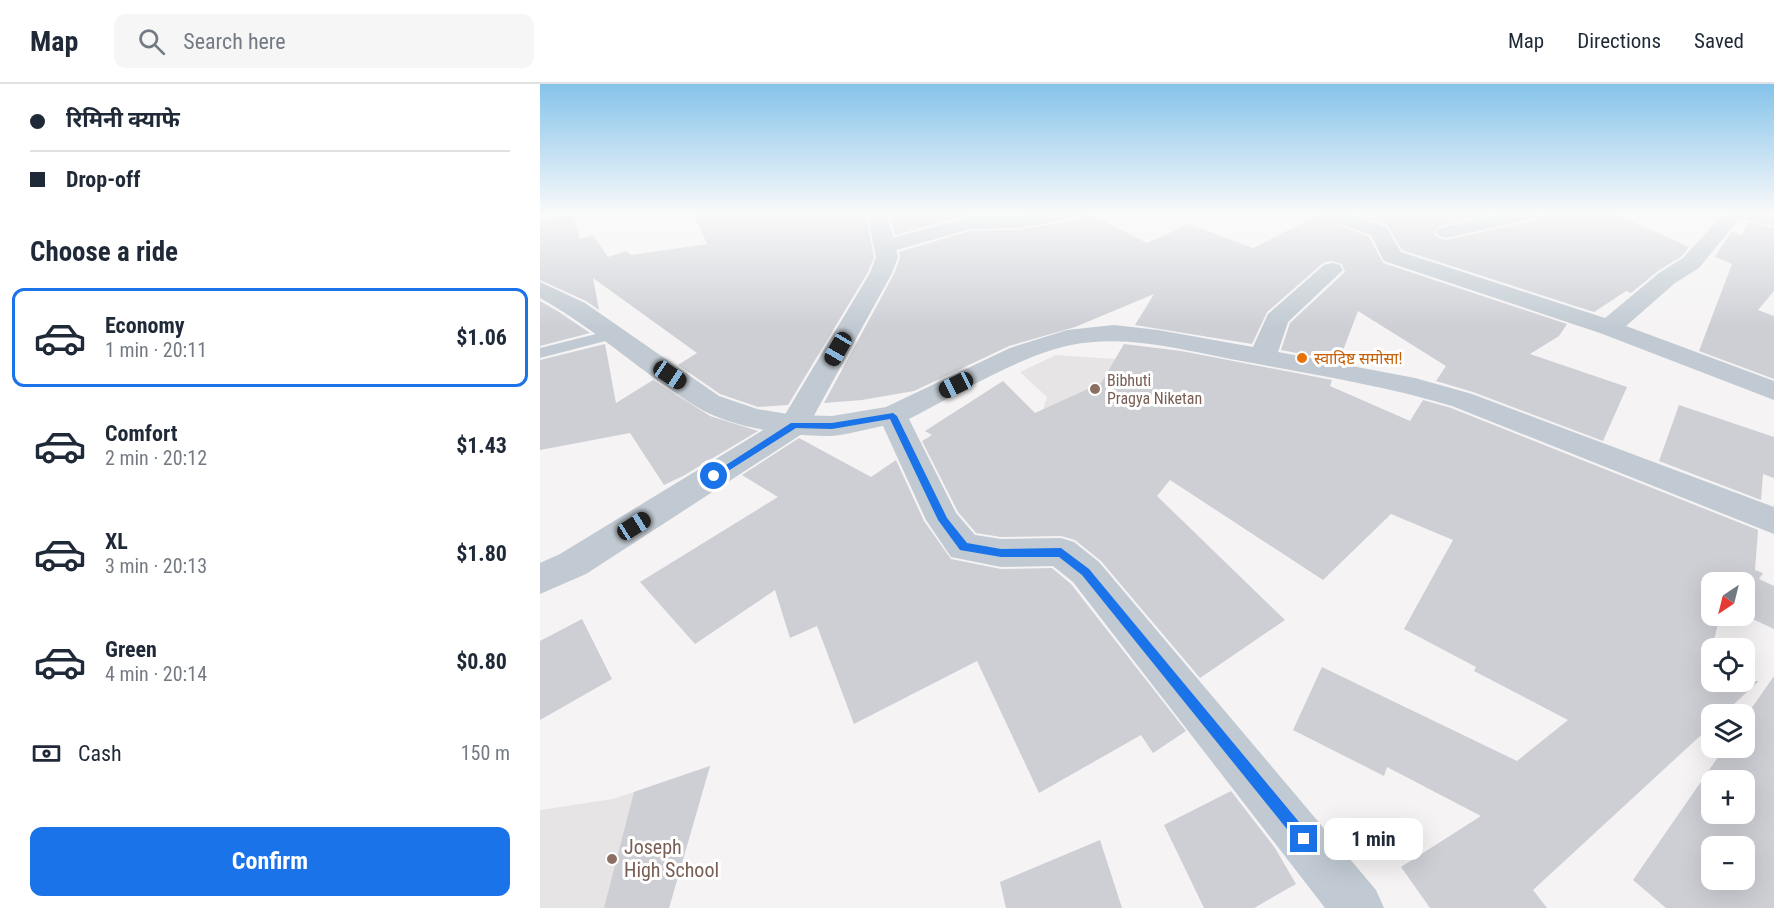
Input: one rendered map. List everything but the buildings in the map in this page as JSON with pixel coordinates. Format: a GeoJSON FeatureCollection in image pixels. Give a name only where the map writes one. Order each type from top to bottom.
{"type":"FeatureCollection","features":[{"type":"Feature","properties":{"kind":"street"},"geometry":{"type":"LineString","coordinates":[[540,579],[573,564],[795,425],[881,273],[887,257],[886,251]]}},
{"type":"Feature","properties":{"kind":"street"},"geometry":{"type":"LineString","coordinates":[[1390,251],[1392,256],[1609,328],[1774,391]]}},
{"type":"Feature","properties":{"kind":"street"},"geometry":{"type":"LineString","coordinates":[[1609,328],[1667,278],[1691,263],[1701,251]]}},
{"type":"Feature","properties":{"kind":"street"},"geometry":{"type":"LineString","coordinates":[[1263,357],[1276,319],[1332,270]]}},
{"type":"Feature","properties":{"kind":"street"},"geometry":{"type":"LineString","coordinates":[[540,289],[576,308],[709,402],[752,418],[795,425],[832,426],[893,416],[1019,354],[1067,338],[1114,333],[1158,338],[1415,386],[1462,400],[1774,521]]}},
{"type":"Feature","properties":{"kind":"street"},"geometry":{"type":"LineString","coordinates":[[893,416],[943,520],[964,547],[1001,553],[1061,552],[1086,572],[1358,908]]}},
{"type":"Feature","properties":{"kind":"lane"},"geometry":{"type":"LineString","coordinates":[[540,353],[612,335]]}},
{"type":"Feature","properties":{"kind":"shaded area"},"geometry":{"type":"Polygon","coordinates":[[[1056,355],[1157,362],[1039,422],[1047,397],[1020,372],[1056,355]]]}},
{"type":"Feature","properties":{"kind":"shaded area","name":"Joseph High School"},"geometry":{"type":"Polygon","coordinates":[[[710,766],[669,908],[540,908],[540,810],[613,799],[710,766]]]}},
{"type":"Feature","properties":{"kind":"place","name":"स्वादिष्ट समोसा!"},"geometry":{"type":"Point","coordinates":[1302,358]}},
{"type":"Feature","properties":{"kind":"place","name":"Bibhuti Pragya Niketan"},"geometry":{"type":"Point","coordinates":[1095,389]}},
{"type":"Feature","properties":{"kind":"place","name":"Joseph High School"},"geometry":{"type":"Point","coordinates":[612,859]}},
{"type":"Feature","properties":{"kind":"route"},"geometry":{"type":"LineString","coordinates":[[714,476],[795,425],[832,426],[893,416],[943,520],[964,547],[1001,553],[1061,552],[1086,572],[1304,839]]}}]}
